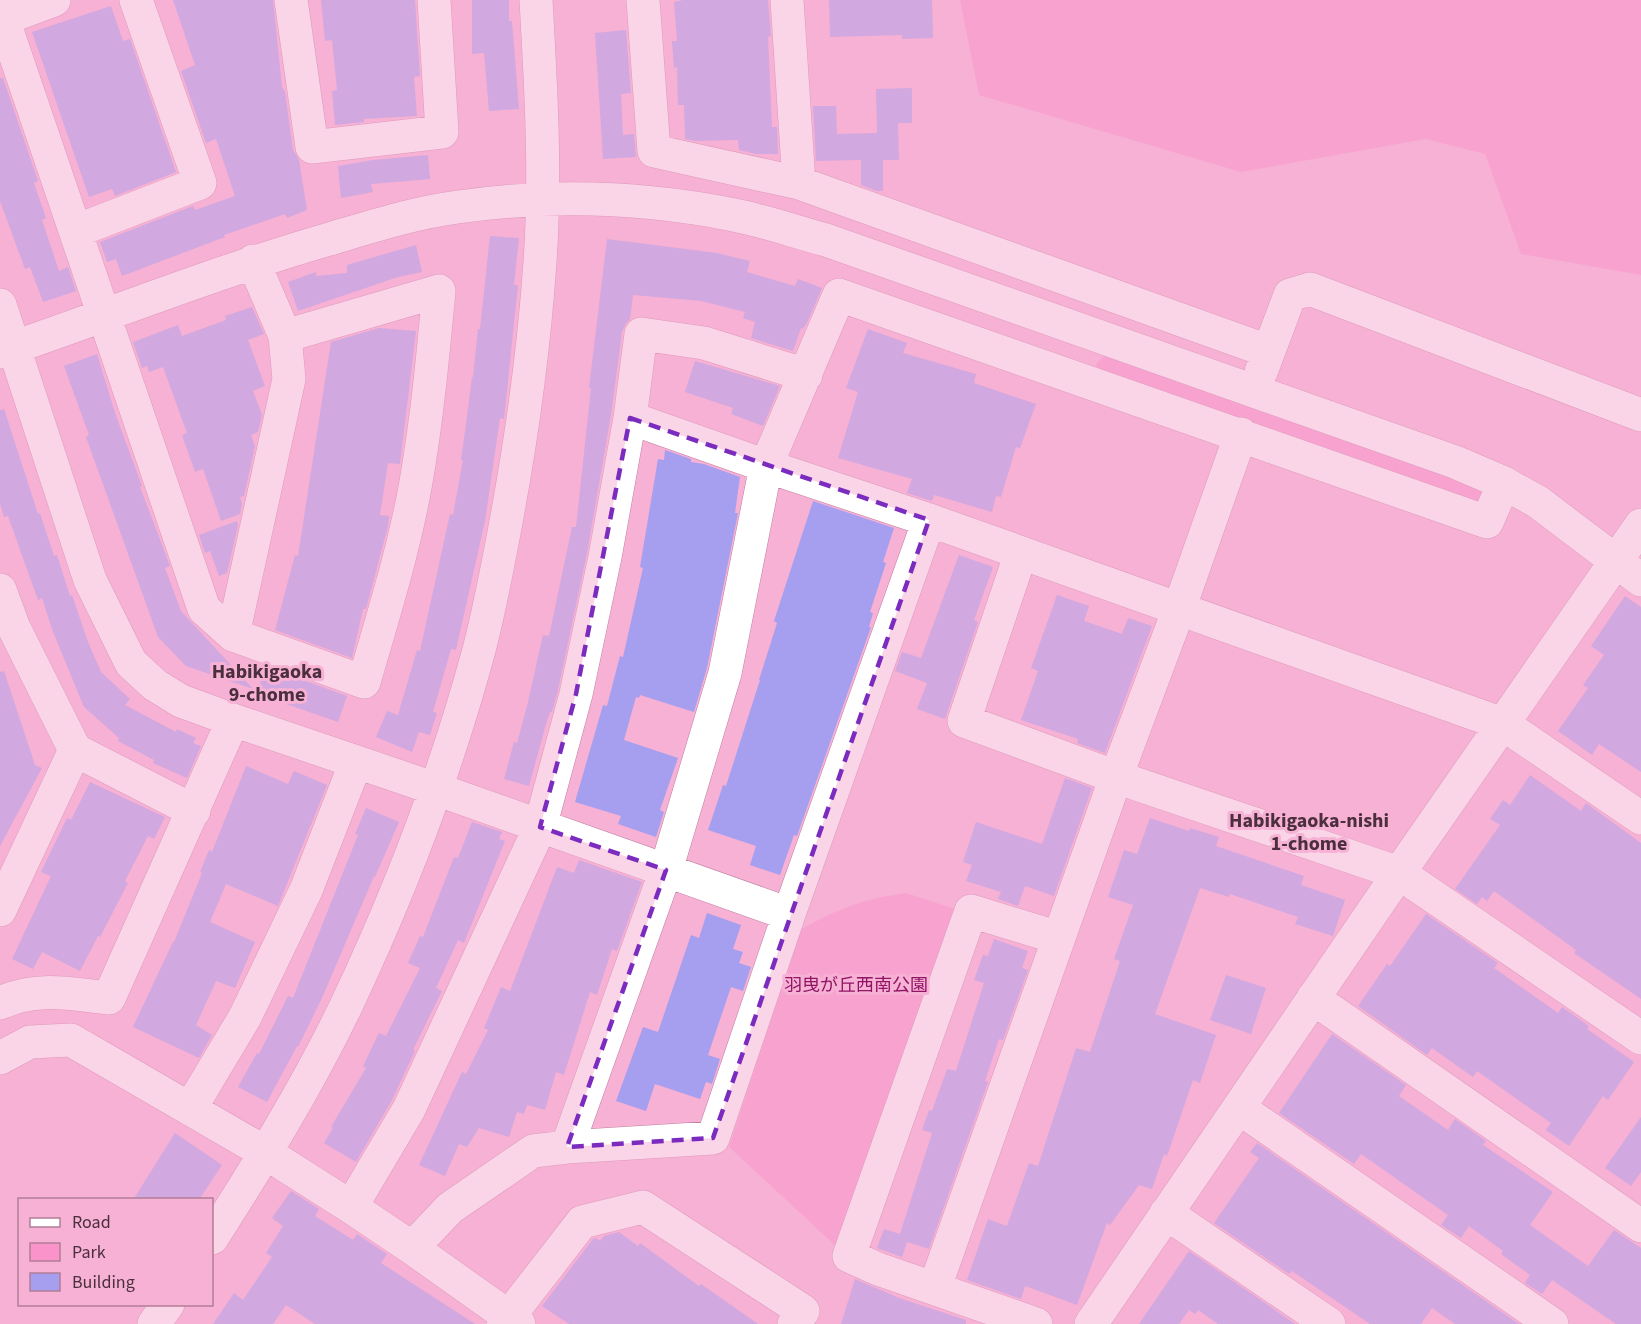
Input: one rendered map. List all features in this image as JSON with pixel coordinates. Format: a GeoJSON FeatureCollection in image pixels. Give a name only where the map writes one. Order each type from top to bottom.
{"type":"FeatureCollection","features":[{"type":"Feature","properties":{"kind":"street"},"geometry":{"type":"LineString","coordinates":[[54,0],[1,16],[204,609],[233,635],[364,682],[390,593],[416,484],[430,394],[439,291],[285,336]]}},
{"type":"Feature","properties":{"kind":"street"},"geometry":{"type":"LineString","coordinates":[[76,231],[200,183],[136,0]]}},
{"type":"Feature","properties":{"kind":"street"},"geometry":{"type":"LineString","coordinates":[[291,0],[312,147],[442,132],[434,0]]}},
{"type":"Feature","properties":{"kind":"street"},"geometry":{"type":"LineString","coordinates":[[213,1236],[289,1114],[345,1006],[387,912],[436,789],[479,650],[499,561],[519,453],[530,371],[540,261],[542,107],[536,0]]}},
{"type":"Feature","properties":{"kind":"street"},"geometry":{"type":"LineString","coordinates":[[643,0],[654,151],[799,183],[1268,351]]}},
{"type":"Feature","properties":{"kind":"street"},"geometry":{"type":"LineString","coordinates":[[787,0],[799,183]]}},
{"type":"Feature","properties":{"kind":"street"},"geometry":{"type":"LineString","coordinates":[[7,349],[253,261],[411,215],[459,206],[542,200],[601,200],[662,204],[735,215],[826,240],[1455,462],[1504,483],[1538,502],[1629,571]]}},
{"type":"Feature","properties":{"kind":"street"},"geometry":{"type":"LineString","coordinates":[[233,635],[289,379],[285,336],[253,261]]}},
{"type":"Feature","properties":{"kind":"street"},"geometry":{"type":"LineString","coordinates":[[1255,391],[1290,295],[1310,289],[1641,415]]}},
{"type":"Feature","properties":{"kind":"street"},"geometry":{"type":"LineString","coordinates":[[567,1147],[666,870],[725,673],[766,466],[839,295],[1487,522],[1504,483]]}},
{"type":"Feature","properties":{"kind":"street"},"geometry":{"type":"LineString","coordinates":[[0,305],[7,349],[90,580],[131,663],[155,685],[181,701],[233,720],[789,914]]}},
{"type":"Feature","properties":{"kind":"street"},"geometry":{"type":"LineString","coordinates":[[351,1207],[409,1109],[540,827],[576,694],[605,557],[630,418],[641,334],[704,343],[806,375]]}},
{"type":"Feature","properties":{"kind":"street"},"geometry":{"type":"LineString","coordinates":[[1083,380],[1100,337]]}},
{"type":"Feature","properties":{"kind":"street"},"geometry":{"type":"LineString","coordinates":[[630,418],[929,520],[1503,724],[1641,818]]}},
{"type":"Feature","properties":{"kind":"street"},"geometry":{"type":"LineString","coordinates":[[935,1287],[1116,777],[1241,434]]}},
{"type":"Feature","properties":{"kind":"street"},"geometry":{"type":"LineString","coordinates":[[412,1248],[450,1208],[533,1151],[713,1138],[789,914],[929,520]]}},
{"type":"Feature","properties":{"kind":"street"},"geometry":{"type":"LineString","coordinates":[[1091,1324],[1503,724],[1629,571],[1641,525]]}},
{"type":"Feature","properties":{"kind":"street"},"geometry":{"type":"LineString","coordinates":[[1021,553],[964,721],[1116,777],[1400,873],[1641,1038]]}},
{"type":"Feature","properties":{"kind":"street"},"geometry":{"type":"LineString","coordinates":[[0,590],[7,631],[75,750],[194,811]]}},
{"type":"Feature","properties":{"kind":"street"},"geometry":{"type":"LineString","coordinates":[[0,1004],[12,998],[45,991],[110,998],[233,720]]}},
{"type":"Feature","properties":{"kind":"street"},"geometry":{"type":"LineString","coordinates":[[0,910],[75,750]]}},
{"type":"Feature","properties":{"kind":"street"},"geometry":{"type":"LineString","coordinates":[[190,1109],[245,1017],[306,890],[356,762]]}},
{"type":"Feature","properties":{"kind":"street"},"geometry":{"type":"LineString","coordinates":[[1036,1324],[878,1269],[849,1256],[971,911],[1059,938]]}},
{"type":"Feature","properties":{"kind":"street"},"geometry":{"type":"LineString","coordinates":[[1314,998],[1641,1226]]}},
{"type":"Feature","properties":{"kind":"street"},"geometry":{"type":"LineString","coordinates":[[0,1058],[30,1042],[70,1040],[266,1153],[351,1207],[412,1248],[510,1322],[582,1222],[643,1207],[803,1311],[794,1324]]}},
{"type":"Feature","properties":{"kind":"street"},"geometry":{"type":"LineString","coordinates":[[1239,1108],[1552,1324]]}},
{"type":"Feature","properties":{"kind":"street"},"geometry":{"type":"LineString","coordinates":[[1166,1213],[1329,1324]]}},
{"type":"Feature","properties":{"kind":"street"},"geometry":{"type":"LineString","coordinates":[[154,1324],[167,1306]]}},
{"type":"Feature","properties":{"kind":"highlighted area"},"geometry":{"type":"Polygon","coordinates":[[[630,418],[929,520],[713,1138],[567,1147],[666,870],[540,827],[576,694],[630,418]]]}},
{"type":"Feature","properties":{"kind":"green space"},"geometry":{"type":"Polygon","coordinates":[[[960,0],[1641,0],[1641,275],[1521,254],[1485,154],[1426,139],[1241,172],[979,95],[960,0]]]}},
{"type":"Feature","properties":{"kind":"green space"},"geometry":{"type":"Polygon","coordinates":[[[1107,353],[1486,486],[1480,509],[1100,376],[1096,364],[1107,353]]]}},
{"type":"Feature","properties":{"kind":"green space","name":"羽曳が丘西南公園"},"geometry":{"type":"Polygon","coordinates":[[[906,893],[958,910],[838,1248],[729,1147],[800,930],[851,906],[876,898],[906,893]]]}},
{"type":"Feature","properties":{"kind":"building"},"geometry":{"type":"Polygon","coordinates":[[[173,0],[273,0],[282,87],[285,92],[293,150],[299,160],[307,210],[287,218],[285,214],[224,235],[225,237],[122,276],[116,259],[107,262],[100,242],[193,206],[195,210],[235,196],[216,139],[206,143],[181,71],[195,65],[173,0]]]}},
{"type":"Feature","properties":{"kind":"building"},"geometry":{"type":"Polygon","coordinates":[[[321,0],[415,0],[420,76],[414,77],[417,116],[364,119],[364,122],[335,125],[332,91],[337,90],[332,40],[325,41],[321,0]]]}},
{"type":"Feature","properties":{"kind":"building"},"geometry":{"type":"Polygon","coordinates":[[[472,0],[509,0],[509,21],[512,21],[519,109],[489,111],[484,53],[472,54],[472,0]]]}},
{"type":"Feature","properties":{"kind":"building"},"geometry":{"type":"Polygon","coordinates":[[[683,0],[768,0],[771,36],[768,37],[772,127],[777,127],[778,154],[756,154],[739,150],[738,140],[695,141],[685,139],[684,105],[678,105],[677,67],[674,68],[672,41],[677,41],[674,2],[683,0]]]}},
{"type":"Feature","properties":{"kind":"building"},"geometry":{"type":"Polygon","coordinates":[[[829,0],[932,0],[933,38],[902,39],[902,35],[830,37],[829,0]]]}},
{"type":"Feature","properties":{"kind":"building"},"geometry":{"type":"Polygon","coordinates":[[[111,6],[123,41],[130,39],[176,172],[115,196],[112,189],[89,197],[32,32],[111,6]]]}},
{"type":"Feature","properties":{"kind":"building"},"geometry":{"type":"Polygon","coordinates":[[[626,30],[631,93],[621,94],[623,135],[634,134],[636,157],[603,159],[595,33],[626,30]]]}},
{"type":"Feature","properties":{"kind":"building"},"geometry":{"type":"Polygon","coordinates":[[[0,78],[3,78],[38,181],[34,183],[46,218],[42,220],[59,271],[68,267],[76,291],[43,302],[30,267],[25,269],[0,201],[0,78]]]}},
{"type":"Feature","properties":{"kind":"building"},"geometry":{"type":"Polygon","coordinates":[[[912,88],[912,123],[898,123],[899,160],[883,160],[883,191],[861,185],[861,160],[816,161],[813,106],[836,106],[837,134],[877,133],[876,89],[912,88]]]}},
{"type":"Feature","properties":{"kind":"building"},"geometry":{"type":"Polygon","coordinates":[[[428,155],[430,179],[371,184],[373,192],[341,198],[338,166],[428,155]]]}},
{"type":"Feature","properties":{"kind":"building"},"geometry":{"type":"Polygon","coordinates":[[[490,236],[519,238],[514,285],[518,285],[504,419],[500,418],[485,521],[456,650],[451,649],[433,712],[437,713],[430,735],[419,732],[412,752],[376,737],[387,711],[398,715],[417,650],[420,651],[450,514],[453,515],[463,460],[461,460],[478,329],[480,329],[490,236]]]}},
{"type":"Feature","properties":{"kind":"building"},"geometry":{"type":"Polygon","coordinates":[[[607,239],[717,253],[750,261],[747,272],[795,286],[798,279],[822,288],[807,323],[803,329],[801,328],[793,351],[751,338],[755,322],[743,318],[745,312],[701,301],[633,295],[630,319],[622,332],[611,415],[587,553],[558,690],[529,786],[504,779],[514,742],[517,743],[543,635],[549,636],[572,527],[576,527],[591,388],[589,388],[607,239]]]}},
{"type":"Feature","properties":{"kind":"building"},"geometry":{"type":"Polygon","coordinates":[[[416,245],[422,272],[398,277],[298,311],[288,282],[316,272],[316,276],[347,273],[347,265],[416,245]]]}},
{"type":"Feature","properties":{"kind":"building"},"geometry":{"type":"Polygon","coordinates":[[[252,307],[264,334],[248,340],[265,386],[253,391],[262,415],[258,432],[251,435],[255,446],[244,496],[240,497],[242,504],[240,514],[221,521],[203,469],[195,472],[182,435],[187,433],[163,367],[149,372],[147,366],[142,368],[133,342],[178,325],[182,336],[226,320],[225,316],[252,307]]]}},
{"type":"Feature","properties":{"kind":"building"},"geometry":{"type":"Polygon","coordinates":[[[379,328],[416,331],[400,464],[388,463],[380,515],[389,516],[388,526],[366,609],[363,609],[352,658],[275,630],[295,555],[298,556],[331,342],[379,328]]]}},
{"type":"Feature","properties":{"kind":"building"},"geometry":{"type":"Polygon","coordinates":[[[868,329],[907,343],[903,353],[976,374],[974,383],[1036,404],[1020,448],[1016,447],[1001,497],[996,496],[992,512],[934,495],[932,501],[907,493],[912,479],[838,458],[858,392],[846,388],[868,329]]]}},
{"type":"Feature","properties":{"kind":"building"},"geometry":{"type":"Polygon","coordinates":[[[97,354],[115,413],[142,486],[140,487],[170,566],[165,568],[181,611],[253,689],[186,666],[158,637],[86,437],[89,435],[64,366],[97,354]]]}},
{"type":"Feature","properties":{"kind":"building"},"geometry":{"type":"Polygon","coordinates":[[[695,361],[780,386],[763,426],[731,414],[733,408],[685,392],[695,361]]]}},
{"type":"Feature","properties":{"kind":"building"},"geometry":{"type":"Polygon","coordinates":[[[4,409],[38,514],[40,513],[54,556],[57,555],[70,596],[72,595],[101,672],[130,699],[125,705],[176,732],[177,729],[196,738],[193,743],[201,746],[187,778],[153,763],[154,760],[118,741],[119,738],[84,707],[53,632],[42,598],[38,600],[8,516],[4,517],[0,504],[0,410],[4,409]]]}},
{"type":"Feature","properties":{"kind":"building"},"geometry":{"type":"Polygon","coordinates":[[[665,450],[691,459],[691,462],[704,464],[740,477],[735,513],[738,513],[707,668],[694,712],[640,695],[639,698],[636,697],[624,740],[678,758],[660,810],[664,812],[656,837],[618,824],[621,816],[575,802],[603,705],[607,706],[620,656],[623,657],[643,568],[640,567],[658,459],[664,460],[665,450]]]}},
{"type":"Feature","properties":{"kind":"building"},"geometry":{"type":"Polygon","coordinates":[[[813,501],[894,528],[883,562],[886,563],[870,612],[873,613],[869,627],[871,627],[797,836],[794,835],[780,875],[750,865],[756,846],[708,830],[723,785],[726,786],[760,680],[777,623],[774,621],[813,501]]]}},
{"type":"Feature","properties":{"kind":"building"},"geometry":{"type":"Polygon","coordinates":[[[237,521],[227,573],[219,576],[210,551],[205,553],[199,535],[237,521]]]}},
{"type":"Feature","properties":{"kind":"building"},"geometry":{"type":"Polygon","coordinates":[[[959,555],[993,567],[974,620],[978,622],[945,719],[917,709],[927,683],[895,671],[902,652],[921,658],[959,555]]]}},
{"type":"Feature","properties":{"kind":"building"},"geometry":{"type":"Polygon","coordinates":[[[1057,595],[1089,606],[1084,621],[1122,634],[1128,618],[1152,626],[1105,753],[1077,743],[1078,739],[1021,720],[1038,671],[1031,668],[1057,595]]]}},
{"type":"Feature","properties":{"kind":"building"},"geometry":{"type":"Polygon","coordinates":[[[1625,596],[1641,607],[1641,772],[1599,744],[1592,755],[1558,731],[1588,688],[1583,685],[1604,655],[1591,646],[1625,596]]]}},
{"type":"Feature","properties":{"kind":"building"},"geometry":{"type":"Polygon","coordinates":[[[265,666],[347,696],[338,722],[263,696],[259,687],[265,666]]]}},
{"type":"Feature","properties":{"kind":"building"},"geometry":{"type":"Polygon","coordinates":[[[4,671],[35,765],[42,768],[0,846],[0,672],[4,671]]]}},
{"type":"Feature","properties":{"kind":"building"},"geometry":{"type":"Polygon","coordinates":[[[246,766],[288,784],[294,771],[327,785],[278,906],[226,884],[210,922],[255,942],[235,988],[216,981],[196,1025],[212,1035],[199,1058],[133,1027],[174,942],[209,850],[212,852],[246,766]]]}},
{"type":"Feature","properties":{"kind":"building"},"geometry":{"type":"Polygon","coordinates":[[[1530,775],[1581,811],[1586,803],[1641,843],[1641,999],[1574,953],[1576,950],[1494,891],[1487,901],[1482,897],[1477,904],[1455,889],[1500,825],[1490,819],[1503,800],[1510,805],[1530,775]]]}},
{"type":"Feature","properties":{"kind":"building"},"geometry":{"type":"Polygon","coordinates":[[[1065,778],[1092,788],[1054,896],[1025,886],[1018,906],[998,899],[1001,892],[966,881],[972,865],[963,862],[976,822],[1042,844],[1065,778]]]}},
{"type":"Feature","properties":{"kind":"building"},"geometry":{"type":"Polygon","coordinates":[[[90,782],[165,817],[154,839],[148,836],[125,881],[128,883],[80,971],[42,952],[33,969],[12,959],[51,876],[41,872],[67,818],[71,820],[90,782]]]}},
{"type":"Feature","properties":{"kind":"building"},"geometry":{"type":"Polygon","coordinates":[[[366,808],[399,822],[322,998],[267,1102],[238,1087],[257,1053],[259,1054],[288,996],[293,998],[358,835],[355,834],[366,808]]]}},
{"type":"Feature","properties":{"kind":"building"},"geometry":{"type":"Polygon","coordinates":[[[1150,818],[1189,831],[1190,828],[1219,837],[1216,846],[1304,876],[1301,885],[1345,900],[1333,936],[1295,924],[1298,917],[1230,894],[1229,897],[1200,888],[1155,1014],[1216,1035],[1200,1083],[1193,1080],[1167,1156],[1164,1154],[1152,1189],[1139,1185],[1110,1225],[1107,1223],[1077,1305],[1025,1286],[1021,1299],[967,1280],[988,1219],[1007,1226],[1029,1163],[1038,1166],[1076,1048],[1090,1052],[1120,961],[1114,959],[1133,905],[1108,897],[1124,850],[1137,854],[1150,818]]]}},
{"type":"Feature","properties":{"kind":"building"},"geometry":{"type":"Polygon","coordinates":[[[472,822],[502,832],[499,839],[505,841],[464,943],[458,940],[436,988],[442,991],[413,1050],[415,1051],[392,1100],[356,1162],[324,1143],[366,1068],[363,1066],[379,1033],[386,1036],[420,968],[408,963],[420,936],[423,937],[454,857],[458,858],[472,822]]]}},
{"type":"Feature","properties":{"kind":"building"},"geometry":{"type":"Polygon","coordinates":[[[579,860],[642,882],[617,951],[612,949],[597,995],[590,992],[564,1075],[556,1072],[545,1110],[527,1105],[524,1114],[517,1112],[509,1137],[479,1128],[467,1147],[459,1144],[445,1176],[419,1165],[462,1072],[466,1074],[488,1030],[484,1028],[501,987],[510,991],[557,867],[574,873],[579,860]]]}},
{"type":"Feature","properties":{"kind":"building"},"geometry":{"type":"Polygon","coordinates":[[[707,913],[741,925],[733,949],[743,952],[739,963],[751,967],[743,991],[731,987],[708,1055],[720,1059],[712,1084],[706,1082],[700,1099],[655,1084],[646,1111],[616,1101],[643,1027],[658,1032],[691,935],[699,938],[707,913]]]}},
{"type":"Feature","properties":{"kind":"building"},"geometry":{"type":"Polygon","coordinates":[[[1426,914],[1498,963],[1494,968],[1558,1013],[1562,1007],[1589,1026],[1587,1029],[1634,1062],[1608,1100],[1603,1096],[1569,1146],[1546,1130],[1551,1123],[1477,1071],[1473,1077],[1432,1048],[1427,1055],[1358,1006],[1387,964],[1390,966],[1426,914]]]}},
{"type":"Feature","properties":{"kind":"building"},"geometry":{"type":"Polygon","coordinates":[[[994,939],[1028,951],[1022,968],[1028,970],[1003,1040],[999,1039],[985,1081],[988,1082],[929,1249],[907,1242],[902,1257],[877,1248],[884,1229],[900,1234],[932,1133],[922,1130],[929,1110],[932,1111],[947,1069],[956,1071],[984,983],[974,980],[983,955],[988,956],[994,939]]]}},
{"type":"Feature","properties":{"kind":"building"},"geometry":{"type":"Polygon","coordinates":[[[1226,975],[1266,988],[1251,1034],[1210,1020],[1226,975]]]}},
{"type":"Feature","properties":{"kind":"building"},"geometry":{"type":"Polygon","coordinates":[[[1332,1034],[1406,1085],[1399,1096],[1448,1130],[1455,1119],[1486,1141],[1483,1145],[1553,1192],[1530,1225],[1588,1266],[1614,1230],[1641,1248],[1641,1324],[1616,1324],[1552,1280],[1542,1294],[1525,1283],[1530,1275],[1501,1254],[1503,1251],[1469,1226],[1461,1238],[1441,1225],[1448,1215],[1361,1154],[1354,1164],[1279,1113],[1332,1034]]]}},
{"type":"Feature","properties":{"kind":"building"},"geometry":{"type":"Polygon","coordinates":[[[1641,1117],[1641,1172],[1631,1186],[1605,1168],[1641,1117]]]}},
{"type":"Feature","properties":{"kind":"building"},"geometry":{"type":"Polygon","coordinates":[[[175,1133],[222,1165],[200,1198],[134,1198],[175,1133]]]}},
{"type":"Feature","properties":{"kind":"building"},"geometry":{"type":"Polygon","coordinates":[[[1257,1143],[1519,1324],[1455,1324],[1432,1308],[1421,1324],[1370,1324],[1292,1271],[1289,1274],[1214,1223],[1259,1158],[1250,1152],[1257,1143]]]}},
{"type":"Feature","properties":{"kind":"building"},"geometry":{"type":"Polygon","coordinates":[[[291,1191],[319,1209],[315,1216],[353,1240],[357,1234],[387,1254],[381,1263],[475,1324],[315,1324],[286,1305],[273,1324],[213,1324],[234,1293],[243,1300],[272,1257],[266,1253],[283,1226],[272,1218],[291,1191]]]}},
{"type":"Feature","properties":{"kind":"building"},"geometry":{"type":"Polygon","coordinates":[[[619,1232],[638,1246],[640,1243],[699,1286],[701,1284],[758,1324],[569,1324],[542,1306],[593,1239],[600,1241],[604,1236],[619,1232]]]}},
{"type":"Feature","properties":{"kind":"building"},"geometry":{"type":"Polygon","coordinates":[[[1189,1251],[1295,1324],[1218,1324],[1198,1310],[1195,1314],[1189,1310],[1179,1324],[1139,1324],[1189,1251]]]}},
{"type":"Feature","properties":{"kind":"building"},"geometry":{"type":"Polygon","coordinates":[[[855,1279],[899,1298],[966,1320],[966,1324],[841,1324],[855,1279]]]}},
{"type":"Feature","properties":{"kind":"district","name":"Habikigaoka 9-chome"},"geometry":{"type":"Point","coordinates":[267,684]}},
{"type":"Feature","properties":{"kind":"district","name":"Habikigaoka-nishi 1-chome"},"geometry":{"type":"Point","coordinates":[1309,832]}}]}
